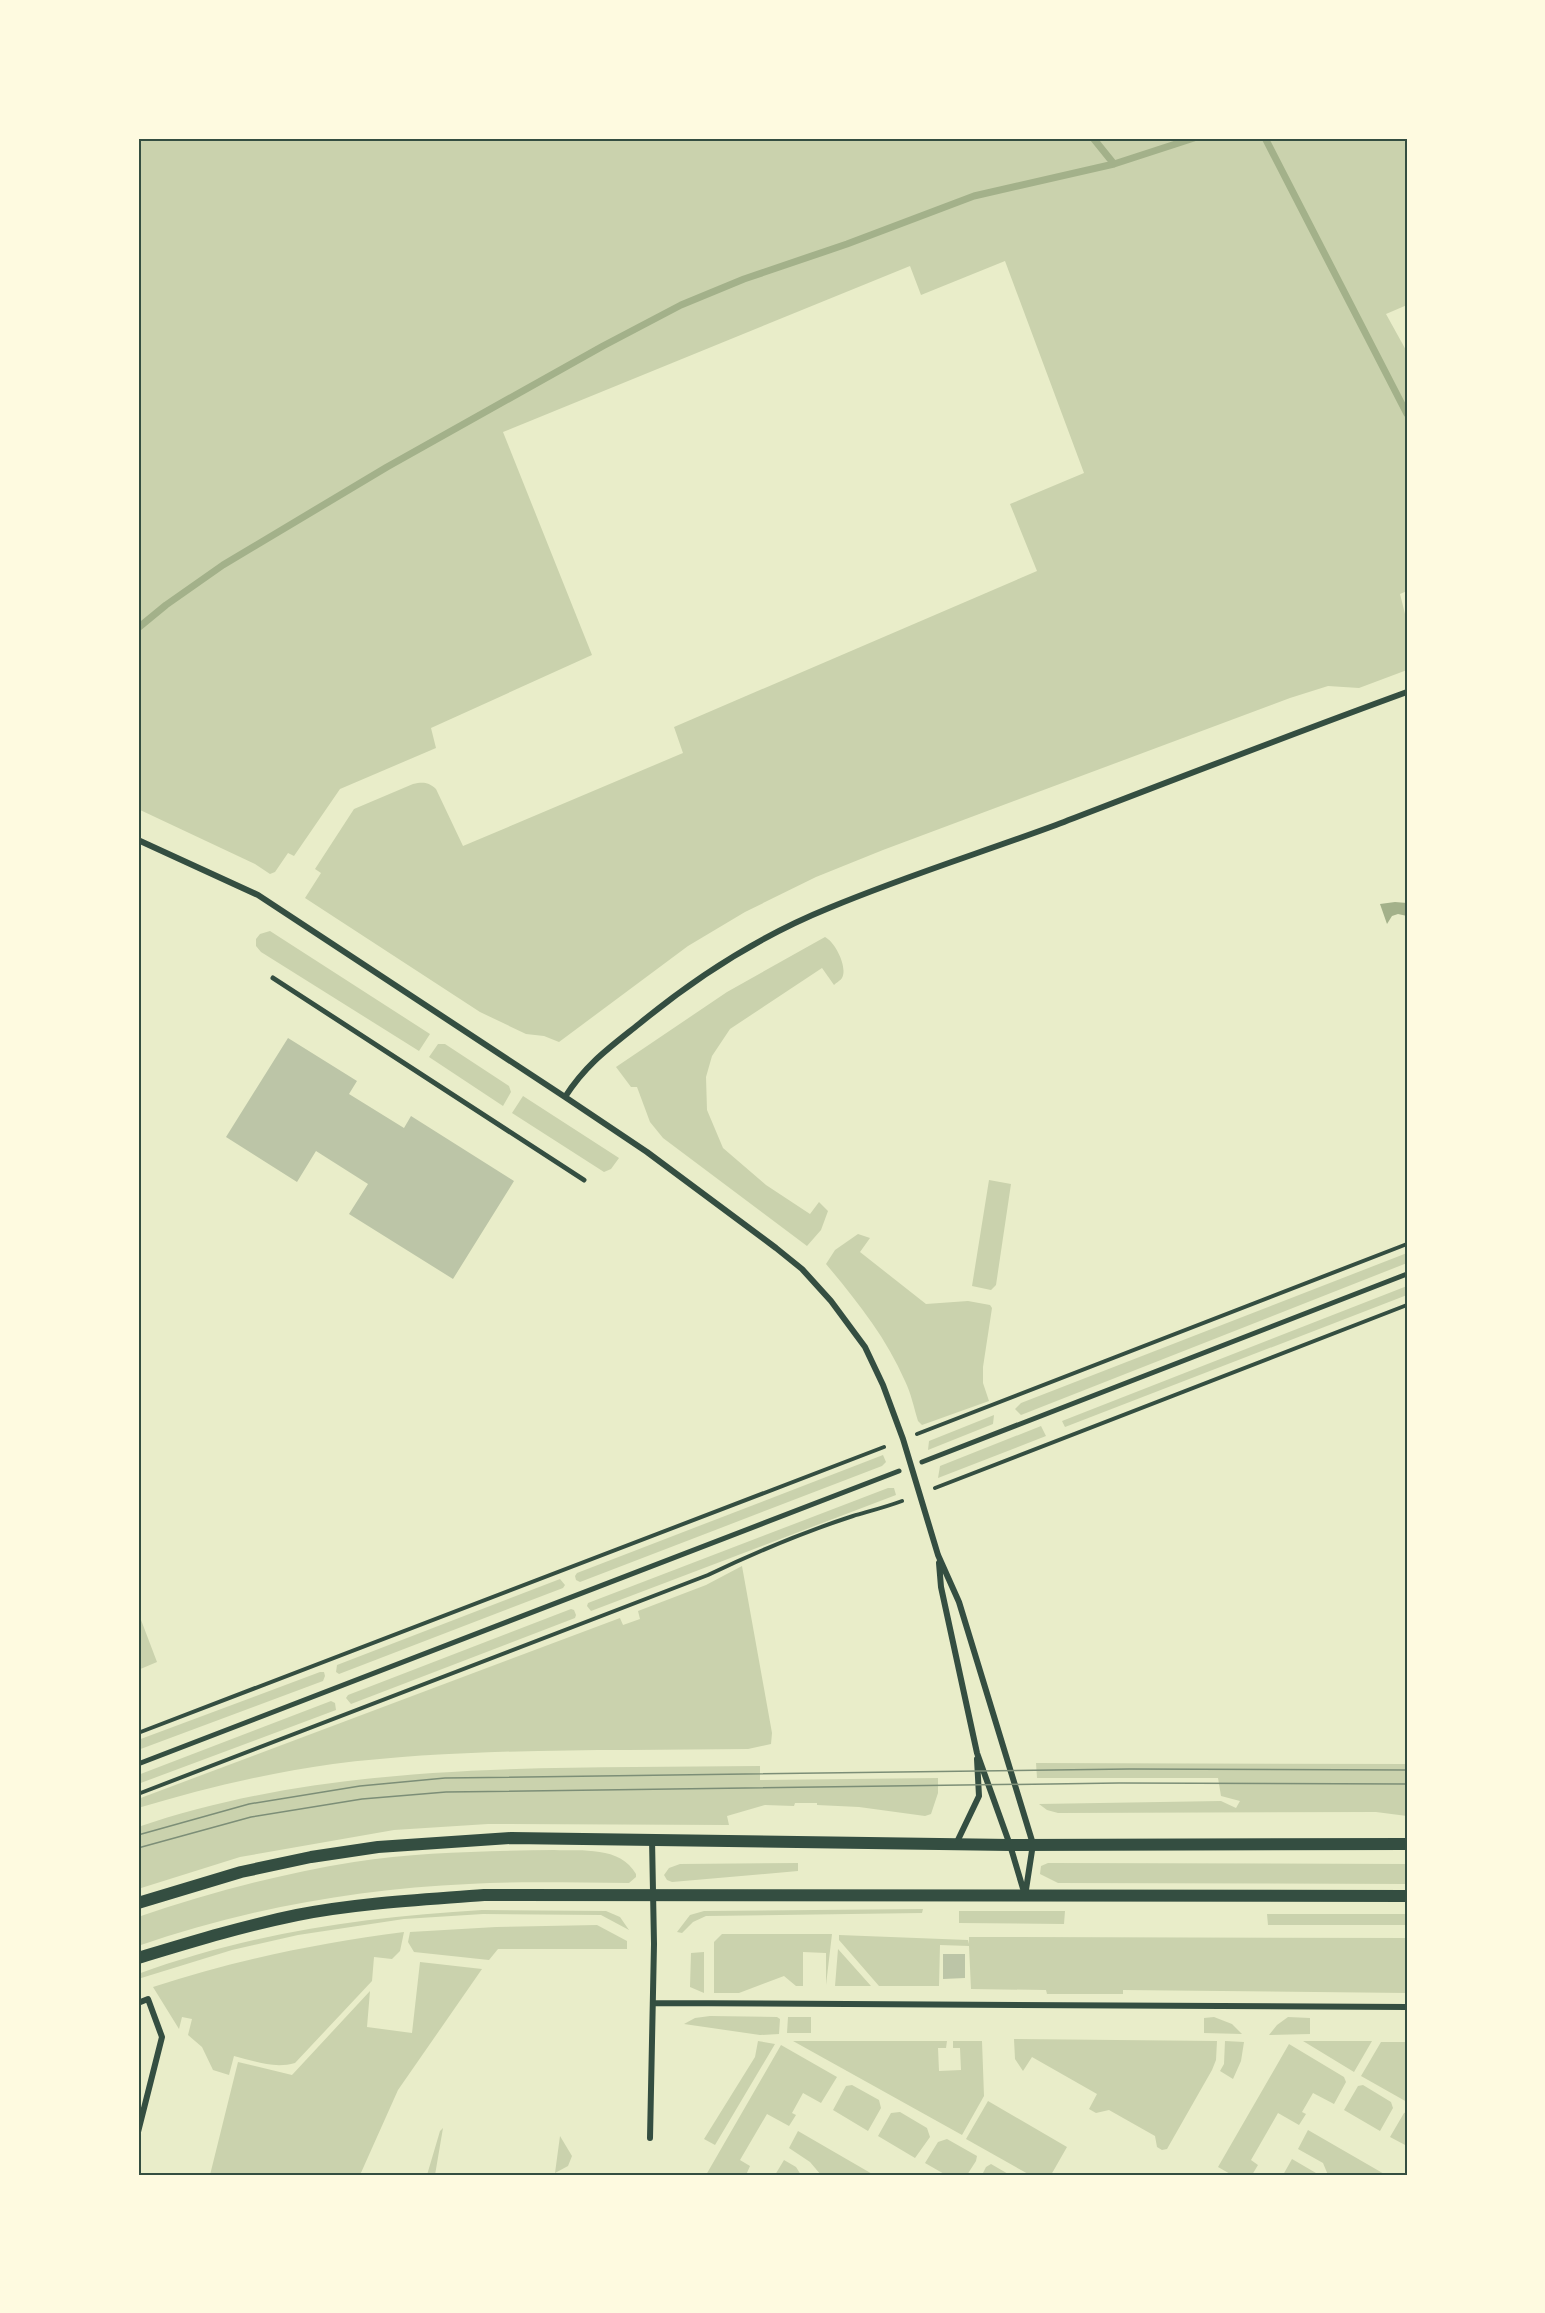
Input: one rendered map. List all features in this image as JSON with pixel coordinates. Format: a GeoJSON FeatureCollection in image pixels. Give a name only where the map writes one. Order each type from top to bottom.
{"type":"FeatureCollection","features":[{"type":"Feature","properties":{"kind":"main road"},"geometry":{"type":"LineString","coordinates":[[138,1903],[241,1872],[311,1857],[378,1847],[511,1838],[652,1838],[1011,1845],[1407,1845]]}},
{"type":"Feature","properties":{"kind":"main road"},"geometry":{"type":"LineString","coordinates":[[138,1958],[254,1924],[299,1915],[376,1903],[484,1895],[1407,1896]]}},
{"type":"Feature","properties":{"kind":"street"},"geometry":{"type":"LineString","coordinates":[[565,1097],[586,1067],[668,1000],[711,971],[801,921],[920,873],[1407,692]]}},
{"type":"Feature","properties":{"kind":"street"},"geometry":{"type":"LineString","coordinates":[[138,840],[258,895],[565,1097],[647,1152],[777,1248],[802,1269],[831,1301],[865,1347],[883,1385],[903,1439],[939,1556],[958,1602],[1033,1844],[1024,1896]]}},
{"type":"Feature","properties":{"kind":"street"},"geometry":{"type":"LineString","coordinates":[[273,978],[584,1180]]}},
{"type":"Feature","properties":{"kind":"street"},"geometry":{"type":"LineString","coordinates":[[922,1462],[1407,1274]]}},
{"type":"Feature","properties":{"kind":"street"},"geometry":{"type":"LineString","coordinates":[[138,1764],[899,1471]]}},
{"type":"Feature","properties":{"kind":"street"},"geometry":{"type":"LineString","coordinates":[[939,1556],[941,1587],[977,1753],[1011,1845],[1024,1896]]}},
{"type":"Feature","properties":{"kind":"street"},"geometry":{"type":"LineString","coordinates":[[956,1844],[979,1796],[977,1753]]}},
{"type":"Feature","properties":{"kind":"street"},"geometry":{"type":"LineString","coordinates":[[650,2138],[653,2003],[652,1838]]}},
{"type":"Feature","properties":{"kind":"street"},"geometry":{"type":"LineString","coordinates":[[138,2003],[148,1999],[162,2037],[138,2132]]}},
{"type":"Feature","properties":{"kind":"street"},"geometry":{"type":"LineString","coordinates":[[653,2003],[1407,2007]]}},
{"type":"Feature","properties":{"kind":"path"},"geometry":{"type":"LineString","coordinates":[[917,1434],[1407,1244]]}},
{"type":"Feature","properties":{"kind":"path"},"geometry":{"type":"LineString","coordinates":[[935,1488],[1407,1305]]}},
{"type":"Feature","properties":{"kind":"path"},"geometry":{"type":"LineString","coordinates":[[138,1733],[884,1447]]}},
{"type":"Feature","properties":{"kind":"path"},"geometry":{"type":"LineString","coordinates":[[138,1794],[708,1575],[741,1559],[853,1516],[902,1501]]}},
{"type":"Feature","properties":{"kind":"shaded area"},"geometry":{"type":"Polygon","coordinates":[[[138,138],[1407,138],[1407,305],[1386,314],[1407,352],[1407,591],[1400,594],[1407,622],[1407,670],[1359,688],[1328,686],[1290,698],[816,877],[745,912],[688,946],[559,1042],[544,1036],[526,1034],[480,1012],[305,898],[321,873],[315,869],[354,809],[413,784],[425,783],[436,789],[463,846],[683,753],[674,727],[1037,571],[1010,504],[1084,473],[1005,261],[921,295],[910,266],[503,432],[592,655],[431,728],[436,748],[340,789],[294,856],[288,853],[275,872],[270,874],[255,864],[138,809],[138,138]]]}},
{"type":"Feature","properties":{"kind":"shaded area"},"geometry":{"type":"Polygon","coordinates":[[[1407,903],[1407,916],[1398,914],[1392,916],[1387,924],[1380,904],[1407,903]]]}},
{"type":"Feature","properties":{"kind":"shaded area"},"geometry":{"type":"Polygon","coordinates":[[[270,931],[430,1034],[419,1051],[261,952],[256,946],[256,939],[260,934],[270,931]]]}},
{"type":"Feature","properties":{"kind":"shaded area"},"geometry":{"type":"Polygon","coordinates":[[[825,937],[840,955],[843,968],[841,979],[834,985],[822,968],[730,1029],[712,1056],[706,1077],[707,1110],[723,1148],[766,1185],[810,1214],[819,1202],[828,1211],[821,1230],[807,1246],[663,1138],[650,1122],[637,1087],[631,1087],[616,1067],[727,992],[825,937]]]}},
{"type":"Feature","properties":{"kind":"shaded area"},"geometry":{"type":"Polygon","coordinates":[[[438,1044],[445,1044],[509,1086],[511,1092],[503,1106],[429,1057],[438,1044]]]}},
{"type":"Feature","properties":{"kind":"shaded area"},"geometry":{"type":"Polygon","coordinates":[[[523,1096],[619,1158],[611,1169],[604,1172],[512,1113],[523,1096]]]}},
{"type":"Feature","properties":{"kind":"shaded area"},"geometry":{"type":"Polygon","coordinates":[[[989,1180],[1011,1184],[996,1285],[991,1290],[972,1286],[989,1180]]]}},
{"type":"Feature","properties":{"kind":"shaded area"},"geometry":{"type":"Polygon","coordinates":[[[858,1234],[870,1238],[860,1252],[926,1304],[968,1301],[990,1305],[992,1308],[983,1367],[983,1383],[989,1401],[922,1425],[918,1421],[907,1386],[889,1349],[859,1305],[826,1264],[835,1250],[858,1234]]]}},
{"type":"Feature","properties":{"kind":"shaded area"},"geometry":{"type":"Polygon","coordinates":[[[1407,1253],[1407,1263],[1021,1415],[1015,1409],[1021,1403],[1407,1253]]]}},
{"type":"Feature","properties":{"kind":"shaded area"},"geometry":{"type":"Polygon","coordinates":[[[1407,1286],[1407,1295],[1065,1427],[1062,1421],[1407,1286]]]}},
{"type":"Feature","properties":{"kind":"shaded area"},"geometry":{"type":"Polygon","coordinates":[[[994,1415],[993,1424],[928,1450],[929,1441],[994,1415]]]}},
{"type":"Feature","properties":{"kind":"shaded area"},"geometry":{"type":"Polygon","coordinates":[[[1041,1426],[1046,1436],[938,1478],[940,1466],[1041,1426]]]}},
{"type":"Feature","properties":{"kind":"shaded area"},"geometry":{"type":"Polygon","coordinates":[[[883,1455],[886,1462],[882,1466],[580,1582],[576,1580],[577,1573],[883,1455]]]}},
{"type":"Feature","properties":{"kind":"shaded area"},"geometry":{"type":"Polygon","coordinates":[[[888,1488],[894,1488],[896,1495],[591,1611],[587,1606],[588,1603],[888,1488]]]}},
{"type":"Feature","properties":{"kind":"shaded area"},"geometry":{"type":"Polygon","coordinates":[[[742,1566],[772,1733],[771,1744],[748,1749],[488,1752],[333,1764],[210,1788],[138,1808],[138,1799],[620,1618],[623,1625],[640,1619],[638,1611],[706,1585],[742,1566]]]}},
{"type":"Feature","properties":{"kind":"shaded area"},"geometry":{"type":"Polygon","coordinates":[[[560,1579],[565,1585],[563,1588],[339,1674],[336,1672],[337,1665],[560,1579]]]}},
{"type":"Feature","properties":{"kind":"shaded area"},"geometry":{"type":"Polygon","coordinates":[[[571,1609],[574,1610],[575,1618],[351,1704],[346,1698],[348,1695],[571,1609]]]}},
{"type":"Feature","properties":{"kind":"shaded area"},"geometry":{"type":"Polygon","coordinates":[[[138,1612],[157,1662],[138,1670],[138,1612]]]}},
{"type":"Feature","properties":{"kind":"shaded area"},"geometry":{"type":"Polygon","coordinates":[[[324,1672],[323,1681],[138,1750],[138,1740],[324,1672]]]}},
{"type":"Feature","properties":{"kind":"shaded area"},"geometry":{"type":"Polygon","coordinates":[[[331,1701],[335,1703],[336,1710],[138,1784],[138,1775],[331,1701]]]}},
{"type":"Feature","properties":{"kind":"shaded area"},"geometry":{"type":"Polygon","coordinates":[[[1036,1763],[1407,1764],[1407,1816],[1376,1812],[1058,1813],[1047,1810],[1039,1804],[1221,1801],[1236,1808],[1240,1801],[1221,1796],[1218,1778],[1037,1778],[1036,1763]]]}},
{"type":"Feature","properties":{"kind":"shaded area"},"geometry":{"type":"Polygon","coordinates":[[[760,1766],[760,1780],[938,1778],[938,1793],[931,1814],[925,1816],[859,1807],[795,1803],[794,1806],[765,1805],[727,1816],[729,1825],[488,1824],[394,1830],[240,1857],[138,1889],[138,1827],[214,1805],[290,1789],[446,1772],[603,1767],[760,1766]]]}},
{"type":"Feature","properties":{"kind":"shaded area"},"geometry":{"type":"Polygon","coordinates":[[[554,1850],[610,1854],[629,1865],[636,1877],[629,1883],[469,1884],[343,1896],[219,1921],[138,1946],[138,1917],[272,1878],[354,1862],[404,1856],[554,1850]]]}},
{"type":"Feature","properties":{"kind":"shaded area"},"geometry":{"type":"Polygon","coordinates":[[[798,1863],[798,1871],[672,1882],[664,1875],[669,1868],[680,1864],[798,1863]]]}},
{"type":"Feature","properties":{"kind":"shaded area"},"geometry":{"type":"Polygon","coordinates":[[[1048,1863],[1407,1864],[1407,1884],[1058,1883],[1040,1874],[1041,1866],[1048,1863]]]}},
{"type":"Feature","properties":{"kind":"shaded area"},"geometry":{"type":"Polygon","coordinates":[[[923,1909],[922,1913],[706,1916],[693,1922],[682,1933],[677,1932],[690,1915],[704,1911],[923,1909]]]}},
{"type":"Feature","properties":{"kind":"shaded area"},"geometry":{"type":"Polygon","coordinates":[[[482,1910],[606,1911],[620,1917],[629,1930],[601,1915],[483,1914],[404,1919],[298,1935],[232,1950],[138,1979],[138,1974],[180,1960],[308,1929],[394,1917],[482,1910]]]}},
{"type":"Feature","properties":{"kind":"shaded area"},"geometry":{"type":"Polygon","coordinates":[[[959,1911],[1065,1911],[1064,1924],[959,1923],[959,1911]]]}},
{"type":"Feature","properties":{"kind":"shaded area"},"geometry":{"type":"Polygon","coordinates":[[[1267,1914],[1407,1914],[1407,1925],[1268,1925],[1267,1914]]]}},
{"type":"Feature","properties":{"kind":"shaded area"},"geometry":{"type":"Polygon","coordinates":[[[597,1925],[627,1941],[627,1949],[498,1949],[489,1960],[414,1952],[408,1942],[410,1932],[597,1925]]]}},
{"type":"Feature","properties":{"kind":"shaded area"},"geometry":{"type":"Polygon","coordinates":[[[404,1932],[400,1951],[392,1959],[374,1957],[372,1981],[295,2063],[287,2065],[272,2065],[234,2056],[229,2075],[213,2070],[202,2047],[188,2035],[192,2019],[182,2017],[179,2029],[153,1987],[277,1954],[340,1941],[404,1932]]]}},
{"type":"Feature","properties":{"kind":"shaded area"},"geometry":{"type":"Polygon","coordinates":[[[722,1934],[832,1934],[826,1985],[826,1953],[803,1952],[803,1986],[796,1986],[784,1976],[739,1993],[714,1993],[714,1942],[722,1934]]]}},
{"type":"Feature","properties":{"kind":"shaded area"},"geometry":{"type":"Polygon","coordinates":[[[839,1935],[968,1940],[969,1944],[969,1937],[1407,1938],[1407,1993],[1123,1990],[1123,1994],[1047,1994],[1046,1990],[971,1989],[969,1946],[940,1945],[939,1986],[879,1986],[839,1940],[839,1935]]]}},
{"type":"Feature","properties":{"kind":"shaded area"},"geometry":{"type":"Polygon","coordinates":[[[838,1949],[871,1986],[835,1986],[838,1949]]]}},
{"type":"Feature","properties":{"kind":"shaded area"},"geometry":{"type":"Polygon","coordinates":[[[704,1952],[704,1993],[690,1987],[691,1953],[704,1952]]]}},
{"type":"Feature","properties":{"kind":"shaded area"},"geometry":{"type":"Polygon","coordinates":[[[420,1962],[482,1969],[398,2090],[360,2175],[210,2175],[238,2062],[292,2075],[370,1991],[367,2027],[412,2033],[420,1962]]]}},
{"type":"Feature","properties":{"kind":"shaded area"},"geometry":{"type":"Polygon","coordinates":[[[710,2016],[777,2017],[780,2019],[779,2034],[760,2035],[684,2024],[695,2018],[710,2016]]]}},
{"type":"Feature","properties":{"kind":"shaded area"},"geometry":{"type":"Polygon","coordinates":[[[788,2017],[811,2017],[811,2033],[787,2033],[788,2017]]]}},
{"type":"Feature","properties":{"kind":"shaded area"},"geometry":{"type":"Polygon","coordinates":[[[1214,2017],[1232,2024],[1242,2034],[1204,2033],[1204,2018],[1214,2017]]]}},
{"type":"Feature","properties":{"kind":"shaded area"},"geometry":{"type":"Polygon","coordinates":[[[1288,2017],[1310,2018],[1310,2034],[1269,2035],[1288,2017]]]}},
{"type":"Feature","properties":{"kind":"shaded area"},"geometry":{"type":"Polygon","coordinates":[[[1014,2039],[1217,2041],[1216,2060],[1167,2149],[1162,2150],[1157,2147],[1155,2136],[1109,2110],[1096,2113],[1089,2109],[1097,2094],[1032,2057],[1023,2071],[1015,2059],[1014,2039]]]}},
{"type":"Feature","properties":{"kind":"shaded area"},"geometry":{"type":"Polygon","coordinates":[[[758,2041],[775,2044],[715,2145],[704,2139],[755,2057],[758,2041]]]}},
{"type":"Feature","properties":{"kind":"shaded area"},"geometry":{"type":"Polygon","coordinates":[[[793,2041],[947,2041],[946,2048],[938,2048],[939,2071],[961,2070],[960,2048],[953,2048],[953,2041],[982,2041],[984,2096],[962,2135],[793,2041]]]}},
{"type":"Feature","properties":{"kind":"shaded area"},"geometry":{"type":"Polygon","coordinates":[[[1225,2041],[1244,2042],[1241,2061],[1233,2079],[1220,2071],[1224,2064],[1225,2041]]]}},
{"type":"Feature","properties":{"kind":"shaded area"},"geometry":{"type":"Polygon","coordinates":[[[1303,2041],[1372,2041],[1354,2072],[1303,2041]]]}},
{"type":"Feature","properties":{"kind":"shaded area"},"geometry":{"type":"Polygon","coordinates":[[[1381,2042],[1407,2042],[1407,2102],[1361,2076],[1381,2042]]]}},
{"type":"Feature","properties":{"kind":"shaded area"},"geometry":{"type":"Polygon","coordinates":[[[1289,2044],[1344,2077],[1346,2082],[1334,2104],[1313,2093],[1302,2112],[1306,2114],[1299,2125],[1278,2113],[1251,2160],[1258,2165],[1252,2175],[1232,2175],[1218,2167],[1289,2044]]]}},
{"type":"Feature","properties":{"kind":"shaded area"},"geometry":{"type":"Polygon","coordinates":[[[781,2045],[837,2077],[821,2103],[803,2093],[792,2113],[796,2115],[789,2126],[767,2114],[740,2160],[750,2166],[746,2175],[706,2175],[781,2045]]]}},
{"type":"Feature","properties":{"kind":"shaded area"},"geometry":{"type":"Polygon","coordinates":[[[852,2085],[879,2100],[881,2108],[868,2131],[833,2110],[846,2086],[852,2085]]]}},
{"type":"Feature","properties":{"kind":"shaded area"},"geometry":{"type":"Polygon","coordinates":[[[1363,2085],[1391,2102],[1393,2108],[1380,2131],[1344,2110],[1358,2086],[1363,2085]]]}},
{"type":"Feature","properties":{"kind":"shaded area"},"geometry":{"type":"Polygon","coordinates":[[[988,2101],[1067,2147],[1051,2175],[1030,2175],[966,2139],[988,2101]]]}},
{"type":"Feature","properties":{"kind":"shaded area"},"geometry":{"type":"Polygon","coordinates":[[[900,2112],[927,2128],[930,2137],[915,2158],[878,2136],[891,2113],[900,2112]]]}},
{"type":"Feature","properties":{"kind":"shaded area"},"geometry":{"type":"Polygon","coordinates":[[[1407,2112],[1407,2146],[1390,2137],[1404,2113],[1407,2112]]]}},
{"type":"Feature","properties":{"kind":"shaded area"},"geometry":{"type":"Polygon","coordinates":[[[443,2128],[435,2175],[427,2175],[440,2131],[443,2128]]]}},
{"type":"Feature","properties":{"kind":"shaded area"},"geometry":{"type":"Polygon","coordinates":[[[1308,2130],[1386,2175],[1328,2175],[1323,2163],[1298,2149],[1308,2130]]]}},
{"type":"Feature","properties":{"kind":"shaded area"},"geometry":{"type":"Polygon","coordinates":[[[798,2131],[874,2175],[821,2175],[810,2162],[789,2148],[798,2131]]]}},
{"type":"Feature","properties":{"kind":"shaded area"},"geometry":{"type":"Polygon","coordinates":[[[560,2136],[572,2156],[568,2166],[555,2173],[560,2136]]]}},
{"type":"Feature","properties":{"kind":"shaded area"},"geometry":{"type":"Polygon","coordinates":[[[947,2139],[977,2156],[967,2175],[946,2175],[925,2163],[938,2142],[947,2139]]]}},
{"type":"Feature","properties":{"kind":"shaded area"},"geometry":{"type":"Polygon","coordinates":[[[1292,2159],[1316,2173],[1317,2175],[1283,2175],[1292,2159]]]}},
{"type":"Feature","properties":{"kind":"shaded area"},"geometry":{"type":"Polygon","coordinates":[[[784,2160],[796,2167],[801,2175],[775,2175],[784,2160]]]}},
{"type":"Feature","properties":{"kind":"shaded area"},"geometry":{"type":"Polygon","coordinates":[[[991,2164],[1010,2175],[982,2175],[986,2167],[991,2164]]]}},
{"type":"Feature","properties":{"kind":"building"},"geometry":{"type":"Polygon","coordinates":[[[288,1038],[357,1081],[349,1094],[404,1128],[411,1116],[514,1181],[453,1279],[349,1214],[368,1184],[316,1151],[297,1182],[226,1137],[288,1038]]]}},
{"type":"Feature","properties":{"kind":"building"},"geometry":{"type":"Polygon","coordinates":[[[943,1954],[965,1954],[965,1978],[943,1979],[943,1954]]]}},
{"type":"Feature","properties":{"kind":"waterway"},"geometry":{"type":"LineString","coordinates":[[1093,138],[1114,164]]}},
{"type":"Feature","properties":{"kind":"waterway"},"geometry":{"type":"LineString","coordinates":[[138,628],[166,605],[223,565],[387,467],[681,305],[744,279],[847,244],[974,196],[1114,164],[1194,138]]}},
{"type":"Feature","properties":{"kind":"waterway"},"geometry":{"type":"LineString","coordinates":[[1265,138],[1407,414]]}},
{"type":"Feature","properties":{"kind":"tram line"},"geometry":{"type":"LineString","coordinates":[[138,1835],[249,1804],[360,1786],[445,1778],[1129,1769],[1407,1770]]}},
{"type":"Feature","properties":{"kind":"tram line"},"geometry":{"type":"LineString","coordinates":[[138,1848],[251,1817],[362,1799],[446,1792],[1119,1783],[1407,1784]]}}]}
